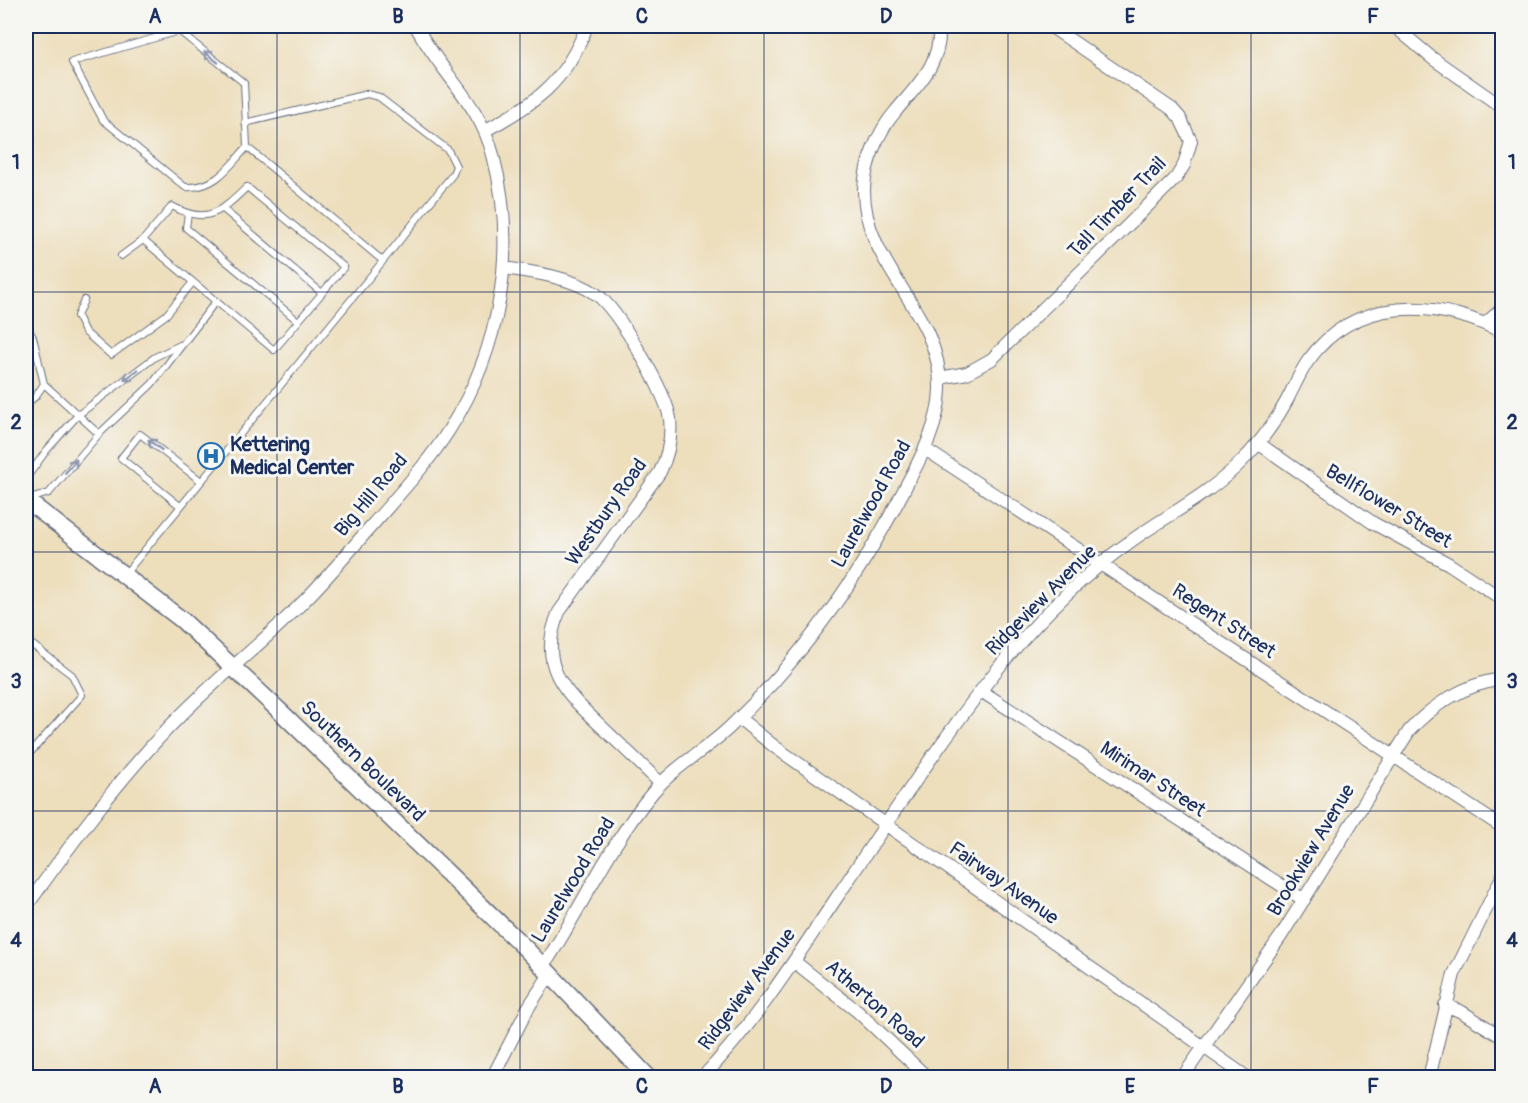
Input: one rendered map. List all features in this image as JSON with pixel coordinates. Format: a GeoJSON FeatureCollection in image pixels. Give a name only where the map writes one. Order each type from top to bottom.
{"type":"FeatureCollection","features":[{"type":"Feature","properties":{"kind":"street","name":"Big Hill Road"},"geometry":{"type":"LineString","coordinates":[[26,907],[133,770],[181,715],[306,599],[403,490],[447,433],[464,404],[486,354],[496,315],[504,268],[501,195],[486,130],[467,98],[416,26]]}},
{"type":"Feature","properties":{"kind":"street"},"geometry":{"type":"LineString","coordinates":[[486,130],[532,104],[549,89],[573,58],[587,26]]}},
{"type":"Feature","properties":{"kind":"street","name":"Laurelwood Road"},"geometry":{"type":"LineString","coordinates":[[492,1077],[614,845],[660,783],[706,749],[739,718],[798,652],[857,574],[890,518],[925,449],[937,412],[940,378],[933,346],[924,323],[878,250],[866,216],[864,197],[866,175],[875,145],[892,114],[928,74],[936,54],[939,26]]}},
{"type":"Feature","properties":{"kind":"street","name":"Tall Timber Trail"},"geometry":{"type":"LineString","coordinates":[[940,378],[967,373],[992,359],[1176,178],[1189,154],[1191,141],[1188,132],[1172,109],[1050,26]]}},
{"type":"Feature","properties":{"kind":"street"},"geometry":{"type":"LineString","coordinates":[[1394,26],[1432,58],[1503,107]]}},
{"type":"Feature","properties":{"kind":"street","name":"Westbury Road"},"geometry":{"type":"LineString","coordinates":[[504,268],[573,282],[603,299],[619,319],[658,384],[670,416],[669,448],[660,472],[559,612],[550,639],[552,665],[564,690],[660,783]]}},
{"type":"Feature","properties":{"kind":"street","name":"Ridgeview Avenue"},"geometry":{"type":"LineString","coordinates":[[702,1077],[749,1026],[796,963],[887,824],[981,692],[1030,633],[1129,542],[1221,481],[1257,443],[1317,349],[1329,337],[1360,318],[1390,309],[1411,308],[1485,324],[1503,332]]}},
{"type":"Feature","properties":{"kind":"street"},"geometry":{"type":"LineString","coordinates":[[1485,324],[1503,309]]}},
{"type":"Feature","properties":{"kind":"street","name":"Bellflower Street"},"geometry":{"type":"LineString","coordinates":[[1257,443],[1373,523],[1449,564],[1503,599]]}},
{"type":"Feature","properties":{"kind":"street","name":"Regent Street"},"geometry":{"type":"LineString","coordinates":[[925,449],[1503,827]]}},
{"type":"Feature","properties":{"kind":"street","name":"Southern Boulevard"},"geometry":{"type":"LineString","coordinates":[[26,500],[182,620],[547,971],[649,1077]]}},
{"type":"Feature","properties":{"kind":"street","name":"Brookview Avenue"},"geometry":{"type":"LineString","coordinates":[[1182,1077],[1304,900],[1393,754],[1417,722],[1438,705],[1461,691],[1503,679]]}},
{"type":"Feature","properties":{"kind":"street","name":"Mirimar Street"},"geometry":{"type":"LineString","coordinates":[[981,692],[1304,900]]}},
{"type":"Feature","properties":{"kind":"street","name":"Fairway Avenue"},"geometry":{"type":"LineString","coordinates":[[739,718],[775,747],[1248,1077]]}},
{"type":"Feature","properties":{"kind":"street"},"geometry":{"type":"LineString","coordinates":[[1430,1077],[1444,1005],[1464,950],[1503,877]]}},
{"type":"Feature","properties":{"kind":"street","name":"Atherton Road"},"geometry":{"type":"LineString","coordinates":[[796,963],[857,1011],[928,1077]]}},
{"type":"Feature","properties":{"kind":"street"},"geometry":{"type":"LineString","coordinates":[[1444,1005],[1462,1012],[1503,1037]]}},
{"type":"Feature","properties":{"kind":"lane"},"geometry":{"type":"LineString","coordinates":[[178,28],[243,83],[246,123],[247,147],[214,183],[201,187],[185,187],[103,120],[72,62],[178,28]]}},
{"type":"Feature","properties":{"kind":"lane"},"geometry":{"type":"LineString","coordinates":[[124,574],[453,174],[456,166],[448,150],[380,97],[367,94],[246,123]]}},
{"type":"Feature","properties":{"kind":"lane"},"geometry":{"type":"LineString","coordinates":[[247,147],[382,261]]}},
{"type":"Feature","properties":{"kind":"lane"},"geometry":{"type":"LineString","coordinates":[[121,256],[142,240],[172,206],[188,213],[211,215],[223,209],[247,187],[344,267],[274,350],[142,240]]}},
{"type":"Feature","properties":{"kind":"lane"},"geometry":{"type":"LineString","coordinates":[[223,209],[322,293]]}},
{"type":"Feature","properties":{"kind":"lane"},"geometry":{"type":"LineString","coordinates":[[188,213],[186,228],[298,321]]}},
{"type":"Feature","properties":{"kind":"lane"},"geometry":{"type":"LineString","coordinates":[[84,300],[77,316],[85,332],[111,355],[166,315],[193,282]]}},
{"type":"Feature","properties":{"kind":"lane"},"geometry":{"type":"LineString","coordinates":[[181,344],[155,357],[78,415],[28,476],[26,500],[49,493],[99,434],[152,384],[216,301]]}},
{"type":"Feature","properties":{"kind":"lane"},"geometry":{"type":"LineString","coordinates":[[26,325],[33,337],[44,384],[99,434]]}},
{"type":"Feature","properties":{"kind":"lane"},"geometry":{"type":"LineString","coordinates":[[26,404],[36,397],[44,384]]}},
{"type":"Feature","properties":{"kind":"lane"},"geometry":{"type":"LineString","coordinates":[[180,506],[121,458],[140,434],[201,481]]}},
{"type":"Feature","properties":{"kind":"lane"},"geometry":{"type":"LineString","coordinates":[[26,640],[72,675],[82,695],[29,754],[26,752]]}},
{"type":"Feature","properties":{"kind":"place","name":"Kettering Medical Center"},"geometry":{"type":"Point","coordinates":[211,456]}}]}
